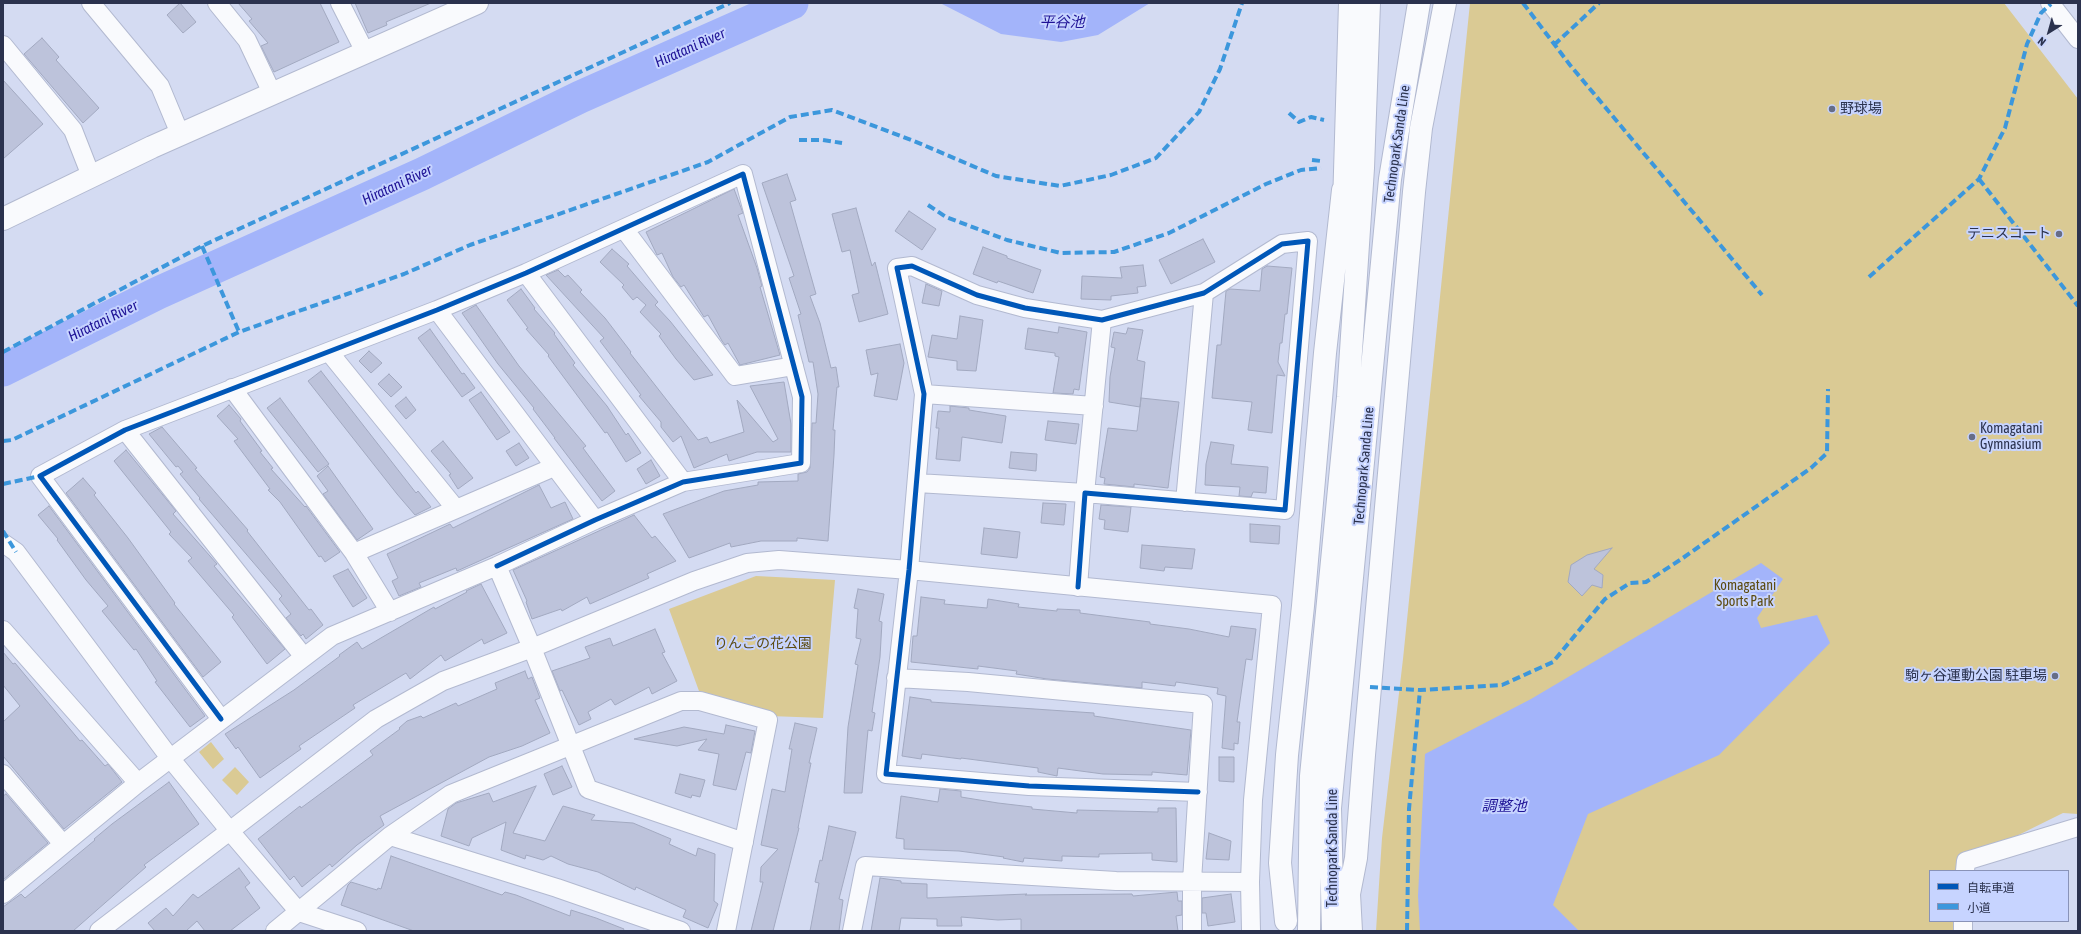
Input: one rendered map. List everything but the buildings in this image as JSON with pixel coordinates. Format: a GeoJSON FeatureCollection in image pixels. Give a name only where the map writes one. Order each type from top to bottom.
{"type":"FeatureCollection","features":[{"type":"Feature","properties":{"kind":"main road"},"geometry":{"type":"LineString","coordinates":[[6,212],[91,176],[180,134],[365,52],[448,9],[477,3]]}},
{"type":"Feature","properties":{"kind":"main road"},"geometry":{"type":"LineString","coordinates":[[1286,926],[1280,863],[1287,755],[1303,606],[1324,354],[1343,190],[1350,3]]}},
{"type":"Feature","properties":{"kind":"main road","name":"Technopark Sanda Line"},"geometry":{"type":"LineString","coordinates":[[1309,931],[1311,776],[1348,397],[1363,168],[1369,3]]}},
{"type":"Feature","properties":{"kind":"main road","name":"Technopark Sanda Line"},"geometry":{"type":"LineString","coordinates":[[1333,931],[1330,808],[1390,179],[1419,3]]}},
{"type":"Feature","properties":{"kind":"main road"},"geometry":{"type":"LineString","coordinates":[[1349,894],[1356,858],[1414,192],[1421,128],[1445,3]]}},
{"type":"Feature","properties":{"kind":"main road"},"geometry":{"type":"LineString","coordinates":[[1343,190],[1345,231],[1339,357],[1348,397]]}},
{"type":"Feature","properties":{"kind":"main road"},"geometry":{"type":"LineString","coordinates":[[1370,395],[1414,192]]}},
{"type":"Feature","properties":{"kind":"main road"},"geometry":{"type":"LineString","coordinates":[[1339,716],[1349,756],[1349,894],[1351,931]]}},
{"type":"Feature","properties":{"kind":"main road"},"geometry":{"type":"LineString","coordinates":[[1286,926],[1295,821],[1311,776]]}},
{"type":"Feature","properties":{"kind":"street"},"geometry":{"type":"LineString","coordinates":[[91,3],[160,86],[180,134]]}},
{"type":"Feature","properties":{"kind":"street"},"geometry":{"type":"LineString","coordinates":[[217,3],[247,40],[272,93]]}},
{"type":"Feature","properties":{"kind":"street"},"geometry":{"type":"LineString","coordinates":[[340,3],[365,52]]}},
{"type":"Feature","properties":{"kind":"street"},"geometry":{"type":"LineString","coordinates":[[2051,3],[2078,39]]}},
{"type":"Feature","properties":{"kind":"street"},"geometry":{"type":"LineString","coordinates":[[3,45],[73,130],[91,176]]}},
{"type":"Feature","properties":{"kind":"street"},"geometry":{"type":"LineString","coordinates":[[3,894],[138,783],[332,636],[497,566],[595,520],[682,482],[801,463],[802,397],[743,174],[526,273],[437,310],[126,430],[40,476],[221,719]]}},
{"type":"Feature","properties":{"kind":"street"},"geometry":{"type":"LineString","coordinates":[[624,229],[735,376],[794,366]]}},
{"type":"Feature","properties":{"kind":"street"},"geometry":{"type":"LineString","coordinates":[[917,483],[1085,493],[1285,510],[1308,241],[1282,244],[1204,293],[1102,320],[1025,308],[976,294],[912,266],[897,268],[924,394],[917,483],[886,774],[1029,786],[1198,792]]}},
{"type":"Feature","properties":{"kind":"street"},"geometry":{"type":"LineString","coordinates":[[526,273],[682,482]]}},
{"type":"Feature","properties":{"kind":"street"},"geometry":{"type":"LineString","coordinates":[[1185,502],[1204,293]]}},
{"type":"Feature","properties":{"kind":"street"},"geometry":{"type":"LineString","coordinates":[[437,310],[595,520]]}},
{"type":"Feature","properties":{"kind":"street"},"geometry":{"type":"LineString","coordinates":[[1078,587],[1085,493],[1102,320]]}},
{"type":"Feature","properties":{"kind":"street"},"geometry":{"type":"LineString","coordinates":[[329,352],[456,509]]}},
{"type":"Feature","properties":{"kind":"street"},"geometry":{"type":"LineString","coordinates":[[232,388],[354,553],[390,612]]}},
{"type":"Feature","properties":{"kind":"street"},"geometry":{"type":"LineString","coordinates":[[924,394],[1094,406]]}},
{"type":"Feature","properties":{"kind":"street"},"geometry":{"type":"LineString","coordinates":[[126,430],[304,657]]}},
{"type":"Feature","properties":{"kind":"street"},"geometry":{"type":"LineString","coordinates":[[354,553],[554,467]]}},
{"type":"Feature","properties":{"kind":"street"},"geometry":{"type":"LineString","coordinates":[[3,543],[16,552],[170,758],[299,912],[357,931]]}},
{"type":"Feature","properties":{"kind":"street"},"geometry":{"type":"LineString","coordinates":[[99,931],[376,719],[444,681],[532,648],[694,581],[747,563],[780,560],[908,570],[1272,605],[1253,800],[1250,882],[1251,931]]}},
{"type":"Feature","properties":{"kind":"street"},"geometry":{"type":"LineString","coordinates":[[497,566],[532,648],[588,789],[744,842]]}},
{"type":"Feature","properties":{"kind":"street"},"geometry":{"type":"LineString","coordinates":[[3,630],[138,783]]}},
{"type":"Feature","properties":{"kind":"street"},"geometry":{"type":"LineString","coordinates":[[896,678],[968,682],[1203,704],[1192,881],[1192,931]]}},
{"type":"Feature","properties":{"kind":"street"},"geometry":{"type":"LineString","coordinates":[[275,931],[390,836],[451,794],[681,701],[700,701],[768,720],[726,931]]}},
{"type":"Feature","properties":{"kind":"street"},"geometry":{"type":"LineString","coordinates":[[3,774],[63,844]]}},
{"type":"Feature","properties":{"kind":"street"},"geometry":{"type":"LineString","coordinates":[[1965,870],[1966,861],[2078,827]]}},
{"type":"Feature","properties":{"kind":"street"},"geometry":{"type":"LineString","coordinates":[[390,836],[557,888],[681,931]]}},
{"type":"Feature","properties":{"kind":"street"},"geometry":{"type":"LineString","coordinates":[[852,931],[865,866],[1116,881],[1250,882]]}},
{"type":"Feature","properties":{"kind":"green space","name":"Komagatani Sports Park"},"geometry":{"type":"Polygon","coordinates":[[[1470,3],[2004,3],[2078,99],[2078,814],[2063,813],[1966,861],[1965,870],[1929,870],[1929,922],[1963,922],[1963,931],[1376,931],[1382,838],[1403,659],[1470,3]]]}},
{"type":"Feature","properties":{"kind":"green space","name":"りんごの花公園"},"geometry":{"type":"Polygon","coordinates":[[[756,576],[835,580],[823,718],[770,716],[699,691],[669,609],[756,576]]]}},
{"type":"Feature","properties":{"kind":"green space"},"geometry":{"type":"Polygon","coordinates":[[[211,742],[224,759],[213,769],[199,752],[211,742]]]}},
{"type":"Feature","properties":{"kind":"green space"},"geometry":{"type":"Polygon","coordinates":[[[235,767],[249,782],[237,795],[222,780],[235,767]]]}},
{"type":"Feature","properties":{"kind":"water","name":"平谷池"},"geometry":{"type":"Polygon","coordinates":[[[940,3],[1150,3],[1098,35],[1061,42],[1001,34],[940,3]]]}},
{"type":"Feature","properties":{"kind":"water","name":"調整池"},"geometry":{"type":"Polygon","coordinates":[[[1761,563],[1783,579],[1757,618],[1761,628],[1817,615],[1830,643],[1719,755],[1588,814],[1553,905],[1579,931],[1420,931],[1418,896],[1425,754],[1531,699],[1761,563]]]}},
{"type":"Feature","properties":{"kind":"waterway","name":"Hiratani River"},"geometry":{"type":"LineString","coordinates":[[3,370],[158,293],[422,174],[580,97],[792,3]]}},
{"type":"Feature","properties":{"kind":"marked path"},"geometry":{"type":"LineString","coordinates":[[3,352],[202,246],[730,3]]}},
{"type":"Feature","properties":{"kind":"marked path"},"geometry":{"type":"LineString","coordinates":[[3,441],[12,440],[239,332],[404,274],[470,245],[708,162],[790,117],[832,110],[914,141],[996,176],[1060,186],[1111,175],[1156,158],[1199,112],[1220,69],[1242,3]]}},
{"type":"Feature","properties":{"kind":"marked path"},"geometry":{"type":"LineString","coordinates":[[1523,3],[1570,65],[1762,295]]}},
{"type":"Feature","properties":{"kind":"marked path"},"geometry":{"type":"LineString","coordinates":[[1554,45],[1599,3]]}},
{"type":"Feature","properties":{"kind":"marked path"},"geometry":{"type":"LineString","coordinates":[[1869,277],[1979,179],[2005,128],[2027,44],[2041,13],[2051,4]]}},
{"type":"Feature","properties":{"kind":"marked path"},"geometry":{"type":"LineString","coordinates":[[1289,113],[1299,122],[1311,117],[1324,120]]}},
{"type":"Feature","properties":{"kind":"marked path"},"geometry":{"type":"LineString","coordinates":[[799,140],[823,140],[842,143]]}},
{"type":"Feature","properties":{"kind":"marked path"},"geometry":{"type":"LineString","coordinates":[[1312,160],[1321,161]]}},
{"type":"Feature","properties":{"kind":"marked path"},"geometry":{"type":"LineString","coordinates":[[928,205],[946,217],[1007,240],[1061,253],[1114,252],[1169,233],[1266,184],[1301,170],[1321,168]]}},
{"type":"Feature","properties":{"kind":"marked path"},"geometry":{"type":"LineString","coordinates":[[1979,179],[2078,306]]}},
{"type":"Feature","properties":{"kind":"marked path"},"geometry":{"type":"LineString","coordinates":[[202,246],[239,332]]}},
{"type":"Feature","properties":{"kind":"marked path"},"geometry":{"type":"LineString","coordinates":[[1370,687],[1420,690],[1502,685],[1553,662],[1605,599],[1630,583],[1646,582],[1680,560],[1811,468],[1827,453],[1828,389]]}},
{"type":"Feature","properties":{"kind":"marked path"},"geometry":{"type":"LineString","coordinates":[[3,484],[40,476]]}},
{"type":"Feature","properties":{"kind":"marked path"},"geometry":{"type":"LineString","coordinates":[[3,531],[16,552]]}},
{"type":"Feature","properties":{"kind":"marked path"},"geometry":{"type":"LineString","coordinates":[[1407,931],[1409,809],[1420,690]]}},
{"type":"Feature","properties":{"kind":"cycle path"},"geometry":{"type":"LineString","coordinates":[[221,719],[40,476],[125,430],[437,310],[526,273],[743,174],[802,397],[801,463],[683,482],[595,520],[497,566]]}},
{"type":"Feature","properties":{"kind":"cycle path"},"geometry":{"type":"LineString","coordinates":[[1078,587],[1085,493],[1285,510],[1308,241],[1282,244],[1204,293],[1102,320],[1025,308],[977,295],[912,266],[897,268],[924,394],[909,570],[886,774],[1029,786],[1198,792]]}},
{"type":"Feature","properties":{"kind":"place","name":"野球場"},"geometry":{"type":"Point","coordinates":[1832,109]}},
{"type":"Feature","properties":{"kind":"place","name":"テニスコート"},"geometry":{"type":"Point","coordinates":[2059,234]}},
{"type":"Feature","properties":{"kind":"place","name":"Komagatani Gymnasium"},"geometry":{"type":"Point","coordinates":[1972,437]}},
{"type":"Feature","properties":{"kind":"place","name":"駒ヶ谷運動公園 駐車場"},"geometry":{"type":"Point","coordinates":[2055,676]}}]}
